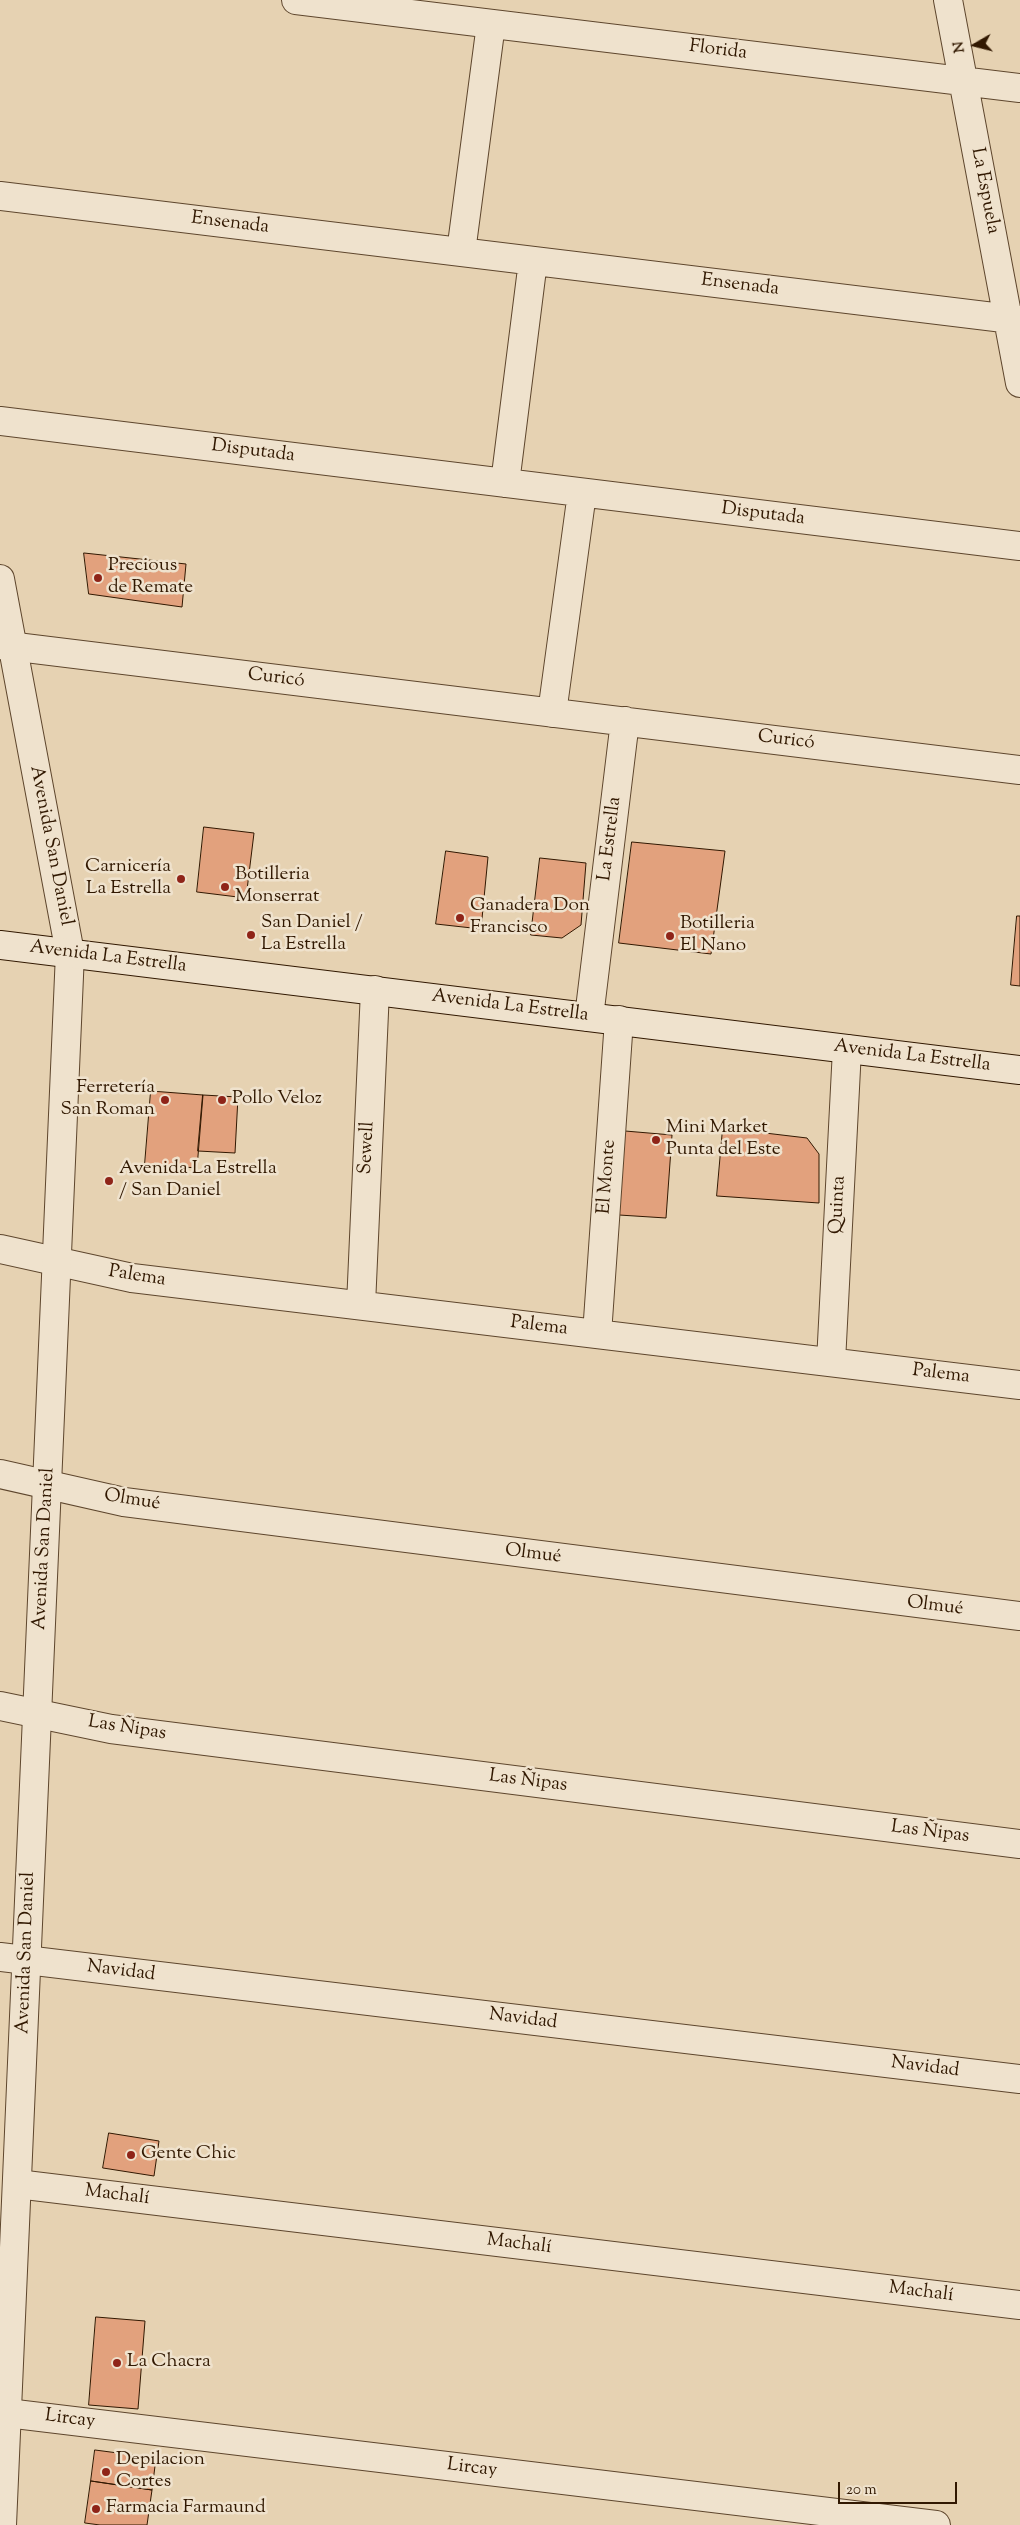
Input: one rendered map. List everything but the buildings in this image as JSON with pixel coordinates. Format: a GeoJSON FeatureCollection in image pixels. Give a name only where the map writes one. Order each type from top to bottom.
{"type":"FeatureCollection","features":[{"type":"Feature","properties":{"kind":"street","name":"Florida"},"geometry":{"type":"LineString","coordinates":[[296,0],[418,7],[491,24],[1020,88]]}},
{"type":"Feature","properties":{"kind":"street","name":"La Espuela"},"geometry":{"type":"LineString","coordinates":[[948,0],[963,81],[1014,319],[1020,383]]}},
{"type":"Feature","properties":{"kind":"street"},"geometry":{"type":"LineString","coordinates":[[461,252],[491,24]]}},
{"type":"Feature","properties":{"kind":"street","name":"Ensenada"},"geometry":{"type":"LineString","coordinates":[[0,196],[1014,319]]}},
{"type":"Feature","properties":{"kind":"street"},"geometry":{"type":"LineString","coordinates":[[505,483],[533,261]]}},
{"type":"Feature","properties":{"kind":"street","name":"Disputada"},"geometry":{"type":"LineString","coordinates":[[0,421],[1020,546]]}},
{"type":"Feature","properties":{"kind":"street"},"geometry":{"type":"LineString","coordinates":[[552,713],[582,493]]}},
{"type":"Feature","properties":{"kind":"street","name":"Avenida San Daniel"},"geometry":{"type":"LineString","coordinates":[[0,579],[6,646],[70,953],[17,2184],[8,2219],[8,2413],[2,2487],[2,2525]]}},
{"type":"Feature","properties":{"kind":"street","name":"Curicó"},"geometry":{"type":"LineString","coordinates":[[6,646],[1020,770]]}},
{"type":"Feature","properties":{"kind":"street","name":"La Estrella"},"geometry":{"type":"LineString","coordinates":[[589,1017],[625,722]]}},
{"type":"Feature","properties":{"kind":"street","name":"Avenida La Estrella"},"geometry":{"type":"LineString","coordinates":[[0,945],[1020,1070]]}},
{"type":"Feature","properties":{"kind":"street","name":"Sewell"},"geometry":{"type":"LineString","coordinates":[[361,1305],[375,990]]}},
{"type":"Feature","properties":{"kind":"street","name":"El Monte"},"geometry":{"type":"LineString","coordinates":[[597,1334],[619,1020]]}},
{"type":"Feature","properties":{"kind":"street","name":"Quinta"},"geometry":{"type":"LineString","coordinates":[[831,1362],[847,1049]]}},
{"type":"Feature","properties":{"kind":"street","name":"Palema"},"geometry":{"type":"LineString","coordinates":[[0,1249],[132,1278],[1020,1385]]}},
{"type":"Feature","properties":{"kind":"street","name":"Olmué"},"geometry":{"type":"LineString","coordinates":[[0,1474],[124,1502],[974,1612],[1020,1616]]}},
{"type":"Feature","properties":{"kind":"street","name":"Las Ñipas"},"geometry":{"type":"LineString","coordinates":[[0,1706],[38,1712],[111,1729],[1020,1844]]}},
{"type":"Feature","properties":{"kind":"street","name":"Navidad"},"geometry":{"type":"LineString","coordinates":[[0,1957],[1020,2079]]}},
{"type":"Feature","properties":{"kind":"street","name":"Machalí"},"geometry":{"type":"LineString","coordinates":[[17,2184],[1020,2305]]}},
{"type":"Feature","properties":{"kind":"street","name":"Lircay"},"geometry":{"type":"LineString","coordinates":[[8,2413],[936,2525]]}},
{"type":"Feature","properties":{"kind":"place","name":"Precious de Remate"},"geometry":{"type":"Point","coordinates":[98,578]}},
{"type":"Feature","properties":{"kind":"place","name":"Carnicería La Estrella"},"geometry":{"type":"Point","coordinates":[181,879]}},
{"type":"Feature","properties":{"kind":"place","name":"Botilleria Monserrat"},"geometry":{"type":"Point","coordinates":[225,887]}},
{"type":"Feature","properties":{"kind":"place","name":"Ganadera Don Francisco"},"geometry":{"type":"Point","coordinates":[460,918]}},
{"type":"Feature","properties":{"kind":"place","name":"San Daniel / La Estrella"},"geometry":{"type":"Point","coordinates":[251,935]}},
{"type":"Feature","properties":{"kind":"place","name":"Botilleria El Nano"},"geometry":{"type":"Point","coordinates":[670,936]}},
{"type":"Feature","properties":{"kind":"place","name":"Ferretería San Roman"},"geometry":{"type":"Point","coordinates":[165,1100]}},
{"type":"Feature","properties":{"kind":"place","name":"Pollo Veloz"},"geometry":{"type":"Point","coordinates":[222,1100]}},
{"type":"Feature","properties":{"kind":"place","name":"Mini Market Punta del Este"},"geometry":{"type":"Point","coordinates":[656,1140]}},
{"type":"Feature","properties":{"kind":"place","name":"Avenida La Estrella / San Daniel"},"geometry":{"type":"Point","coordinates":[109,1181]}},
{"type":"Feature","properties":{"kind":"place","name":"Gente Chic"},"geometry":{"type":"Point","coordinates":[131,2155]}},
{"type":"Feature","properties":{"kind":"place","name":"La Chacra"},"geometry":{"type":"Point","coordinates":[117,2363]}},
{"type":"Feature","properties":{"kind":"place","name":"Depilacion Cortes"},"geometry":{"type":"Point","coordinates":[106,2472]}},
{"type":"Feature","properties":{"kind":"place","name":"Farmacia Farmaund"},"geometry":{"type":"Point","coordinates":[96,2509]}}]}
